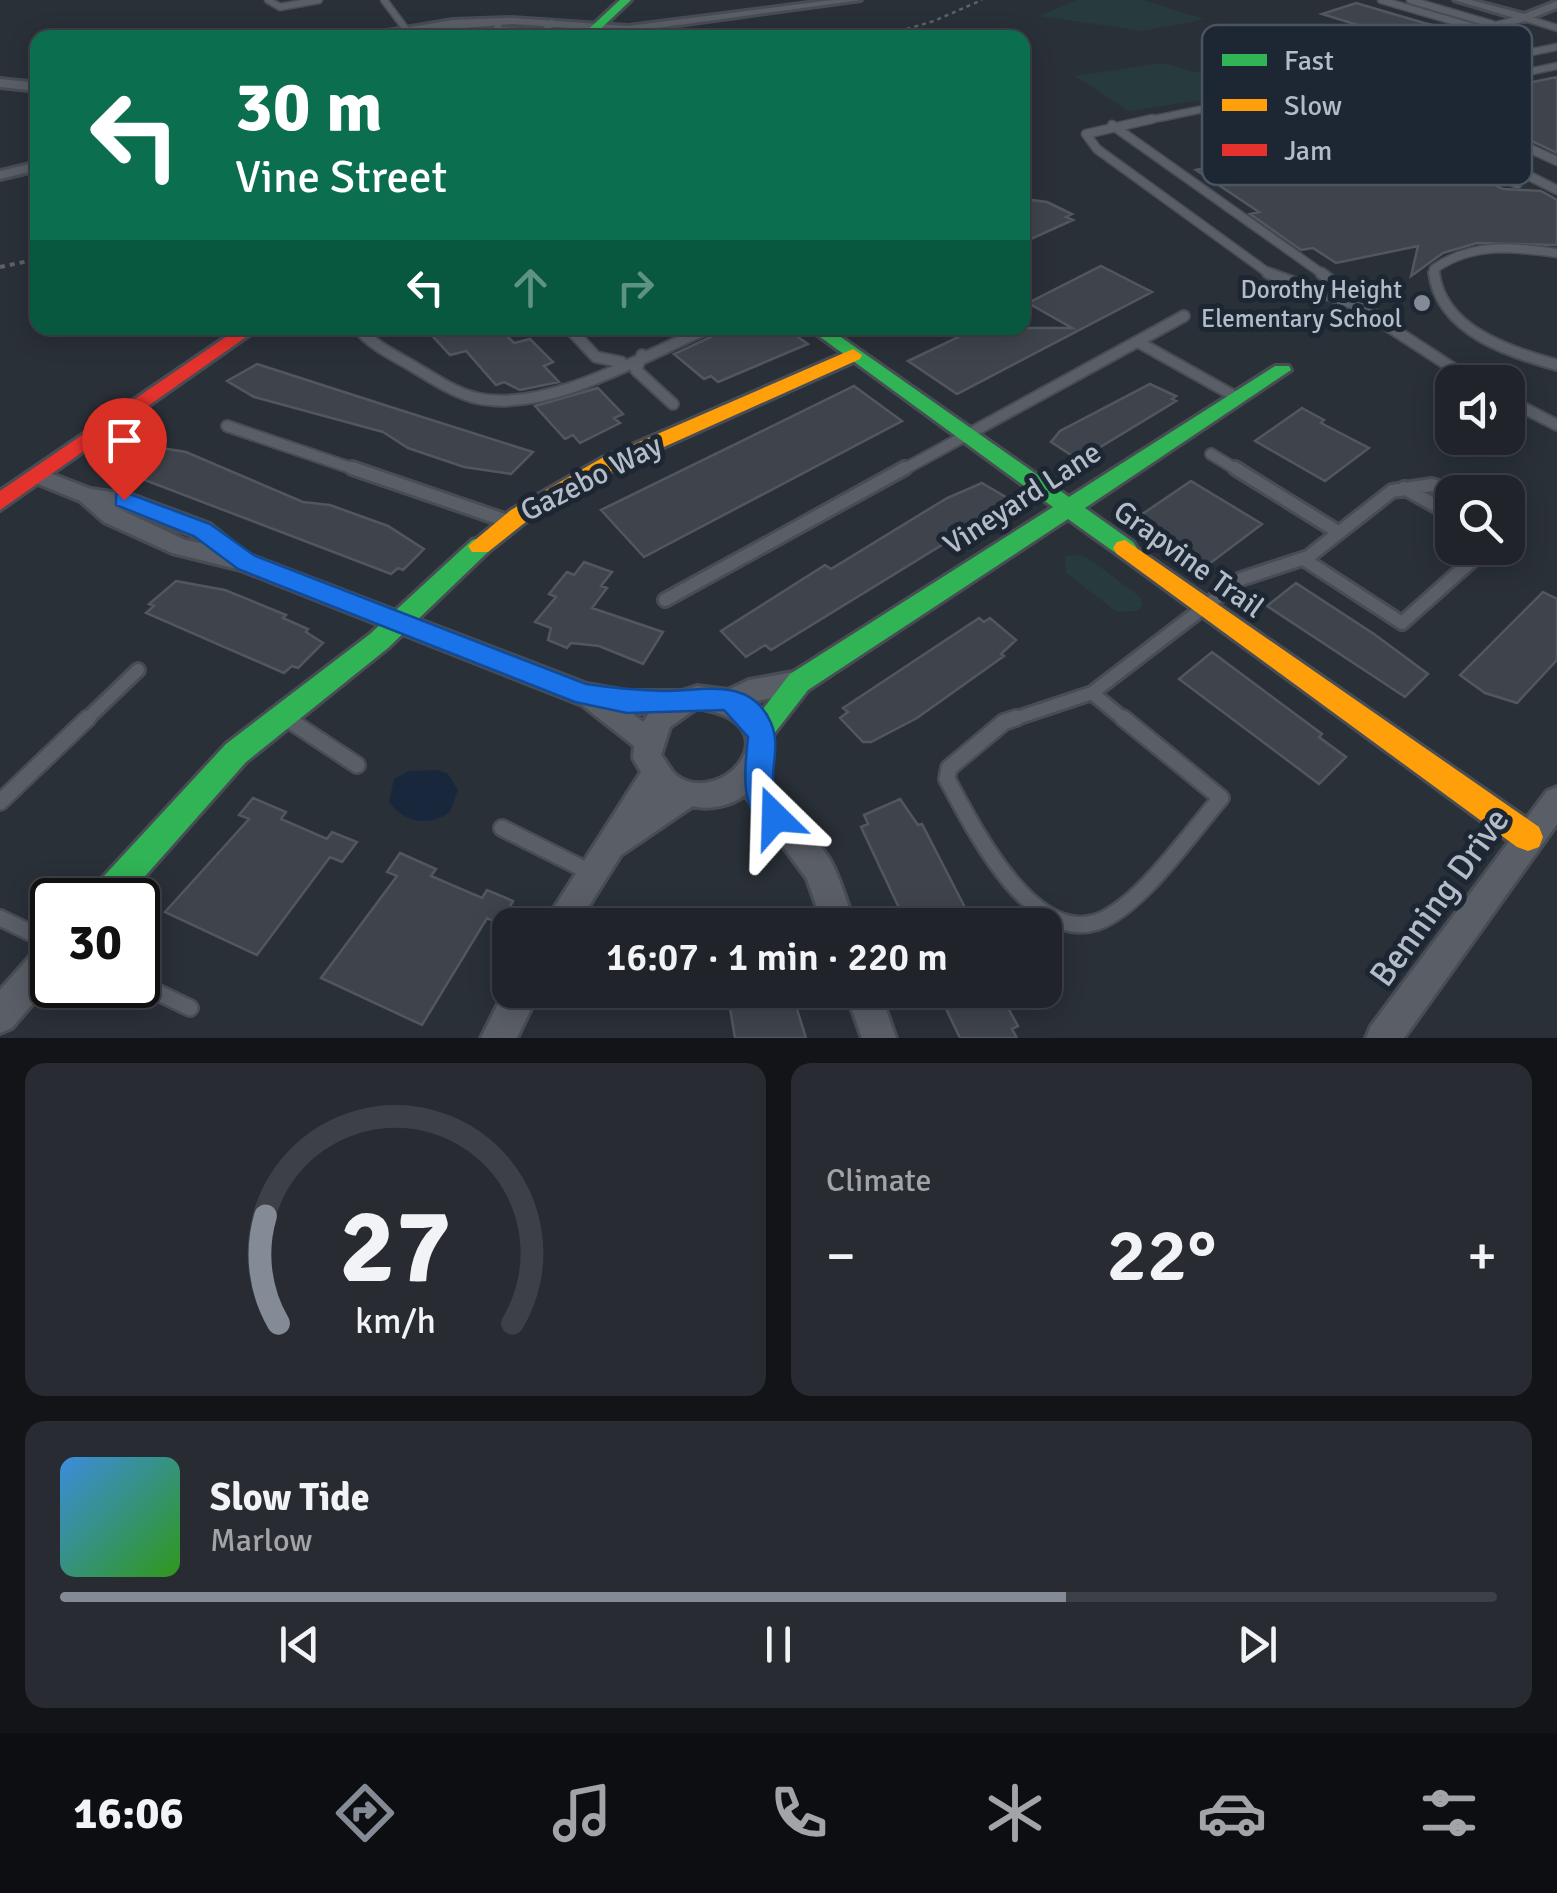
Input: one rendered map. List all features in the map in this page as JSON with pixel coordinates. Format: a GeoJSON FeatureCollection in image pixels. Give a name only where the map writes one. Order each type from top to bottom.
{"type":"FeatureCollection","features":[{"type":"Feature","properties":{"kind":"street"},"geometry":{"type":"LineString","coordinates":[[592,30],[626,0]]}},
{"type":"Feature","properties":{"kind":"street"},"geometry":{"type":"LineString","coordinates":[[613,30],[856,0]]}},
{"type":"Feature","properties":{"kind":"street"},"geometry":{"type":"LineString","coordinates":[[1459,0],[1525,18],[1557,4]]}},
{"type":"Feature","properties":{"kind":"street"},"geometry":{"type":"LineString","coordinates":[[394,30],[500,22],[537,30]]}},
{"type":"Feature","properties":{"kind":"street"},"geometry":{"type":"LineString","coordinates":[[0,83],[30,86]]}},
{"type":"Feature","properties":{"kind":"street"},"geometry":{"type":"LineString","coordinates":[[0,175],[30,168]]}},
{"type":"Feature","properties":{"kind":"street"},"geometry":{"type":"LineString","coordinates":[[0,502],[240,335]]}},
{"type":"Feature","properties":{"kind":"street","name":"Grapvine Trail"},"geometry":{"type":"LineString","coordinates":[[826,335],[1528,837]]}},
{"type":"Feature","properties":{"kind":"street","name":"Gazebo Way"},"geometry":{"type":"LineString","coordinates":[[123,878],[236,754],[399,620],[509,521],[570,483],[852,355]]}},
{"type":"Feature","properties":{"kind":"street","name":"Vineyard Lane"},"geometry":{"type":"LineString","coordinates":[[760,731],[799,682],[1282,370]]}},
{"type":"Feature","properties":{"kind":"street"},"geometry":{"type":"LineString","coordinates":[[39,476],[88,496],[112,516],[180,548],[246,562],[585,694],[627,702],[680,702],[697,697],[732,700],[746,710],[760,731],[762,753],[743,783],[706,798],[668,788],[655,774],[648,758],[648,741],[654,725],[680,702]]}},
{"type":"Feature","properties":{"kind":"street","name":"Vineyard Lane"},"geometry":{"type":"LineString","coordinates":[[732,700],[749,691],[799,682]]}},
{"type":"Feature","properties":{"kind":"street"},"geometry":{"type":"LineString","coordinates":[[585,694],[648,741]]}},
{"type":"Feature","properties":{"kind":"street"},"geometry":{"type":"LineString","coordinates":[[756,766],[758,791],[819,870],[833,908]]}},
{"type":"Feature","properties":{"kind":"street"},"geometry":{"type":"LineString","coordinates":[[569,908],[655,774]]}},
{"type":"Feature","properties":{"kind":"street"},"geometry":{"type":"LineString","coordinates":[[728,792],[775,817]]}},
{"type":"Feature","properties":{"kind":"street"},"geometry":{"type":"LineString","coordinates":[[599,860],[685,795]]}},
{"type":"Feature","properties":{"kind":"street","name":"Benning Drive"},"geometry":{"type":"LineString","coordinates":[[1383,1038],[1557,800]]}},
{"type":"Feature","properties":{"kind":"street"},"geometry":{"type":"LineString","coordinates":[[0,1016],[30,982]]}},
{"type":"Feature","properties":{"kind":"street"},"geometry":{"type":"LineString","coordinates":[[498,1038],[514,1008]]}},
{"type":"Feature","properties":{"kind":"street"},"geometry":{"type":"LineString","coordinates":[[868,1008],[878,1038]]}},
{"type":"Feature","properties":{"kind":"lane"},"geometry":{"type":"LineString","coordinates":[[268,0],[280,7],[317,0]]}},
{"type":"Feature","properties":{"kind":"lane"},"geometry":{"type":"LineString","coordinates":[[384,0],[405,28]]}},
{"type":"Feature","properties":{"kind":"lane"},"geometry":{"type":"LineString","coordinates":[[1380,0],[1466,25]]}},
{"type":"Feature","properties":{"kind":"lane"},"geometry":{"type":"LineString","coordinates":[[1410,0],[1496,25],[1525,18],[1557,28]]}},
{"type":"Feature","properties":{"kind":"lane"},"geometry":{"type":"LineString","coordinates":[[496,30],[500,22]]}},
{"type":"Feature","properties":{"kind":"lane"},"geometry":{"type":"LineString","coordinates":[[1532,52],[1557,47]]}},
{"type":"Feature","properties":{"kind":"lane"},"geometry":{"type":"LineString","coordinates":[[1532,71],[1557,66]]}},
{"type":"Feature","properties":{"kind":"lane"},"geometry":{"type":"LineString","coordinates":[[1202,112],[1112,125],[1086,134],[1096,150],[1271,275],[1365,308]]}},
{"type":"Feature","properties":{"kind":"lane"},"geometry":{"type":"LineString","coordinates":[[1112,125],[1449,365]]}},
{"type":"Feature","properties":{"kind":"lane"},"geometry":{"type":"LineString","coordinates":[[1532,149],[1557,161]]}},
{"type":"Feature","properties":{"kind":"lane"},"geometry":{"type":"LineString","coordinates":[[1532,178],[1557,190]]}},
{"type":"Feature","properties":{"kind":"lane"},"geometry":{"type":"LineString","coordinates":[[1557,252],[1497,247],[1450,255],[1434,269],[1433,287],[1446,307],[1470,328],[1506,348],[1557,366]]}},
{"type":"Feature","properties":{"kind":"lane"},"geometry":{"type":"LineString","coordinates":[[664,600],[1184,316]]}},
{"type":"Feature","properties":{"kind":"lane"},"geometry":{"type":"LineString","coordinates":[[364,335],[448,388],[483,399],[514,401],[692,335]]}},
{"type":"Feature","properties":{"kind":"lane"},"geometry":{"type":"LineString","coordinates":[[576,335],[596,356],[624,362]]}},
{"type":"Feature","properties":{"kind":"lane"},"geometry":{"type":"LineString","coordinates":[[1138,342],[1238,398]]}},
{"type":"Feature","properties":{"kind":"lane"},"geometry":{"type":"LineString","coordinates":[[642,355],[636,370],[672,404]]}},
{"type":"Feature","properties":{"kind":"lane"},"geometry":{"type":"LineString","coordinates":[[1525,409],[1557,425]]}},
{"type":"Feature","properties":{"kind":"lane"},"geometry":{"type":"LineString","coordinates":[[227,426],[509,521]]}},
{"type":"Feature","properties":{"kind":"lane"},"geometry":{"type":"LineString","coordinates":[[1211,454],[1338,532]]}},
{"type":"Feature","properties":{"kind":"lane"},"geometry":{"type":"LineString","coordinates":[[1400,485],[1435,505]]}},
{"type":"Feature","properties":{"kind":"lane"},"geometry":{"type":"LineString","coordinates":[[1092,693],[1221,798],[1127,902],[1094,923],[1066,920],[1034,905],[1022,894],[982,840],[947,779],[949,768],[1004,722],[1092,693],[1260,568],[1304,560],[1385,491],[1400,485],[1435,487]]}},
{"type":"Feature","properties":{"kind":"lane"},"geometry":{"type":"LineString","coordinates":[[1304,560],[1402,623],[1467,565]]}},
{"type":"Feature","properties":{"kind":"lane"},"geometry":{"type":"LineString","coordinates":[[0,802],[138,670]]}},
{"type":"Feature","properties":{"kind":"lane"},"geometry":{"type":"LineString","coordinates":[[284,717],[358,765]]}},
{"type":"Feature","properties":{"kind":"lane"},"geometry":{"type":"LineString","coordinates":[[502,828],[599,860]]}},
{"type":"Feature","properties":{"kind":"lane"},"geometry":{"type":"LineString","coordinates":[[0,918],[30,932]]}},
{"type":"Feature","properties":{"kind":"lane"},"geometry":{"type":"LineString","coordinates":[[160,994],[190,1008]]}},
{"type":"Feature","properties":{"kind":"path"},"geometry":{"type":"LineString","coordinates":[[905,30],[982,0]]}},
{"type":"Feature","properties":{"kind":"path"},"geometry":{"type":"LineString","coordinates":[[0,267],[30,261]]}},
{"type":"Feature","properties":{"kind":"green space"},"geometry":{"type":"Polygon","coordinates":[[[1077,0],[1142,0],[1205,19],[1143,31],[1039,16],[1077,0]]]}},
{"type":"Feature","properties":{"kind":"green space"},"geometry":{"type":"Polygon","coordinates":[[[1161,63],[1202,73],[1202,100],[1129,111],[1075,76],[1161,63]]]}},
{"type":"Feature","properties":{"kind":"green space"},"geometry":{"type":"Polygon","coordinates":[[[1065,556],[1088,558],[1139,596],[1143,604],[1138,611],[1117,612],[1066,573],[1065,556]]]}},
{"type":"Feature","properties":{"kind":"water"},"geometry":{"type":"Polygon","coordinates":[[[438,770],[448,774],[458,790],[450,812],[434,820],[417,821],[402,815],[389,802],[394,779],[409,771],[438,770]]]}},
{"type":"Feature","properties":{"kind":"building"},"geometry":{"type":"Polygon","coordinates":[[[1356,3],[1432,25],[1357,25],[1322,14],[1356,3]]]}},
{"type":"Feature","properties":{"kind":"building"},"geometry":{"type":"Polygon","coordinates":[[[1557,77],[1557,153],[1532,141],[1532,82],[1557,77]]]}},
{"type":"Feature","properties":{"kind":"building"},"geometry":{"type":"Polygon","coordinates":[[[1218,185],[1495,185],[1541,191],[1557,200],[1557,245],[1477,243],[1443,253],[1411,276],[1418,246],[1336,263],[1313,248],[1301,250],[1250,214],[1259,212],[1218,185]]]}},
{"type":"Feature","properties":{"kind":"building"},"geometry":{"type":"Polygon","coordinates":[[[1030,201],[1047,202],[1072,214],[1066,217],[1073,220],[1030,239],[1030,201]]]}},
{"type":"Feature","properties":{"kind":"building"},"geometry":{"type":"Polygon","coordinates":[[[1101,266],[1152,292],[957,394],[908,361],[962,335],[1030,335],[1030,328],[1072,328],[1030,302],[1101,266]]]}},
{"type":"Feature","properties":{"kind":"building"},"geometry":{"type":"Polygon","coordinates":[[[431,335],[506,335],[514,343],[530,339],[553,362],[544,366],[559,382],[520,390],[504,382],[496,385],[466,351],[450,355],[431,335]]]}},
{"type":"Feature","properties":{"kind":"building"},"geometry":{"type":"Polygon","coordinates":[[[795,335],[808,344],[718,382],[711,376],[704,379],[674,354],[713,336],[795,335]]]}},
{"type":"Feature","properties":{"kind":"building"},"geometry":{"type":"Polygon","coordinates":[[[257,364],[533,452],[511,474],[464,467],[408,448],[383,432],[254,397],[227,381],[257,364]]]}},
{"type":"Feature","properties":{"kind":"building"},"geometry":{"type":"Polygon","coordinates":[[[1150,384],[1176,396],[1172,399],[1176,401],[1084,457],[1074,457],[1051,442],[1060,431],[1150,384]]]}},
{"type":"Feature","properties":{"kind":"building"},"geometry":{"type":"Polygon","coordinates":[[[854,386],[902,421],[644,557],[601,510],[854,386]]]}},
{"type":"Feature","properties":{"kind":"building"},"geometry":{"type":"Polygon","coordinates":[[[598,388],[623,414],[614,418],[620,423],[580,443],[573,435],[565,439],[535,406],[598,388]]]}},
{"type":"Feature","properties":{"kind":"building"},"geometry":{"type":"Polygon","coordinates":[[[1302,408],[1324,420],[1321,423],[1369,448],[1325,481],[1255,441],[1302,408]]]}},
{"type":"Feature","properties":{"kind":"building"},"geometry":{"type":"Polygon","coordinates":[[[143,445],[186,452],[303,502],[330,505],[388,526],[424,549],[403,570],[398,568],[391,574],[116,469],[143,445]]]}},
{"type":"Feature","properties":{"kind":"building"},"geometry":{"type":"Polygon","coordinates":[[[1191,481],[1262,524],[1209,564],[1135,519],[1191,481]]]}},
{"type":"Feature","properties":{"kind":"building"},"geometry":{"type":"Polygon","coordinates":[[[982,483],[1009,499],[1003,502],[1007,505],[771,650],[765,645],[746,657],[721,631],[825,565],[831,569],[947,498],[982,483]]]}},
{"type":"Feature","properties":{"kind":"building"},"geometry":{"type":"Polygon","coordinates":[[[584,562],[612,572],[601,586],[607,588],[592,608],[663,632],[643,664],[599,646],[571,643],[567,648],[548,640],[551,628],[535,622],[556,597],[549,594],[567,572],[574,575],[584,562]]]}},
{"type":"Feature","properties":{"kind":"building"},"geometry":{"type":"Polygon","coordinates":[[[176,581],[225,590],[286,615],[283,618],[308,629],[306,632],[323,643],[298,668],[292,666],[284,673],[146,613],[154,606],[149,604],[176,581]]]}},
{"type":"Feature","properties":{"kind":"building"},"geometry":{"type":"Polygon","coordinates":[[[1296,583],[1428,674],[1405,697],[1267,606],[1296,583]]]}},
{"type":"Feature","properties":{"kind":"building"},"geometry":{"type":"Polygon","coordinates":[[[1543,592],[1557,599],[1557,660],[1517,703],[1485,693],[1460,675],[1543,592]]]}},
{"type":"Feature","properties":{"kind":"building"},"geometry":{"type":"Polygon","coordinates":[[[979,618],[984,622],[990,618],[1016,640],[1001,654],[1004,656],[917,718],[871,742],[863,742],[840,718],[848,712],[843,708],[979,618]]]}},
{"type":"Feature","properties":{"kind":"building"},"geometry":{"type":"Polygon","coordinates":[[[1212,652],[1322,734],[1319,737],[1346,757],[1319,784],[1179,679],[1212,652]]]}},
{"type":"Feature","properties":{"kind":"building"},"geometry":{"type":"Polygon","coordinates":[[[253,798],[286,812],[281,819],[327,839],[332,832],[357,842],[342,862],[330,857],[257,955],[165,912],[249,819],[239,815],[253,798]]]}},
{"type":"Feature","properties":{"kind":"building"},"geometry":{"type":"Polygon","coordinates":[[[900,799],[918,825],[922,824],[965,908],[899,908],[861,827],[868,824],[864,815],[900,799]]]}},
{"type":"Feature","properties":{"kind":"building"},"geometry":{"type":"Polygon","coordinates":[[[400,853],[436,869],[431,876],[482,898],[487,890],[513,901],[509,908],[492,908],[492,920],[487,918],[422,1025],[321,978],[397,876],[387,872],[400,853]]]}},
{"type":"Feature","properties":{"kind":"building"},"geometry":{"type":"Polygon","coordinates":[[[730,1008],[797,1008],[806,1038],[735,1038],[730,1008]]]}},
{"type":"Feature","properties":{"kind":"building"},"geometry":{"type":"Polygon","coordinates":[[[946,1008],[1008,1008],[1018,1026],[1012,1029],[1017,1038],[960,1038],[946,1008]]]}},
{"type":"Feature","properties":{"kind":"traffic: fast"},"geometry":{"type":"LineString","coordinates":[[593,30],[626,0]]}},
{"type":"Feature","properties":{"kind":"traffic: fast"},"geometry":{"type":"LineString","coordinates":[[827,335],[1125,548]]}},
{"type":"Feature","properties":{"kind":"traffic: fast"},"geometry":{"type":"LineString","coordinates":[[760,731],[799,682],[1282,370]]}},
{"type":"Feature","properties":{"kind":"traffic: fast"},"geometry":{"type":"LineString","coordinates":[[123,878],[236,753],[379,641],[480,546]]}},
{"type":"Feature","properties":{"kind":"traffic: slow"},"geometry":{"type":"LineString","coordinates":[[480,546],[519,516],[610,463],[853,355]]}},
{"type":"Feature","properties":{"kind":"traffic: slow"},"geometry":{"type":"LineString","coordinates":[[1125,548],[1528,837]]}},
{"type":"Feature","properties":{"kind":"traffic: jam"},"geometry":{"type":"LineString","coordinates":[[0,502],[240,335]]}},
{"type":"Feature","properties":{"kind":"place","name":"Dorothy Height Elementary School"},"geometry":{"type":"Point","coordinates":[1422,303]}},
{"type":"Feature","properties":{"kind":"route"},"geometry":{"type":"LineString","coordinates":[[124,500],[202,530],[246,562],[585,694],[627,702],[680,702],[697,697],[732,700],[757,722],[762,737],[762,753],[756,766],[758,791],[775,817]]}}]}
